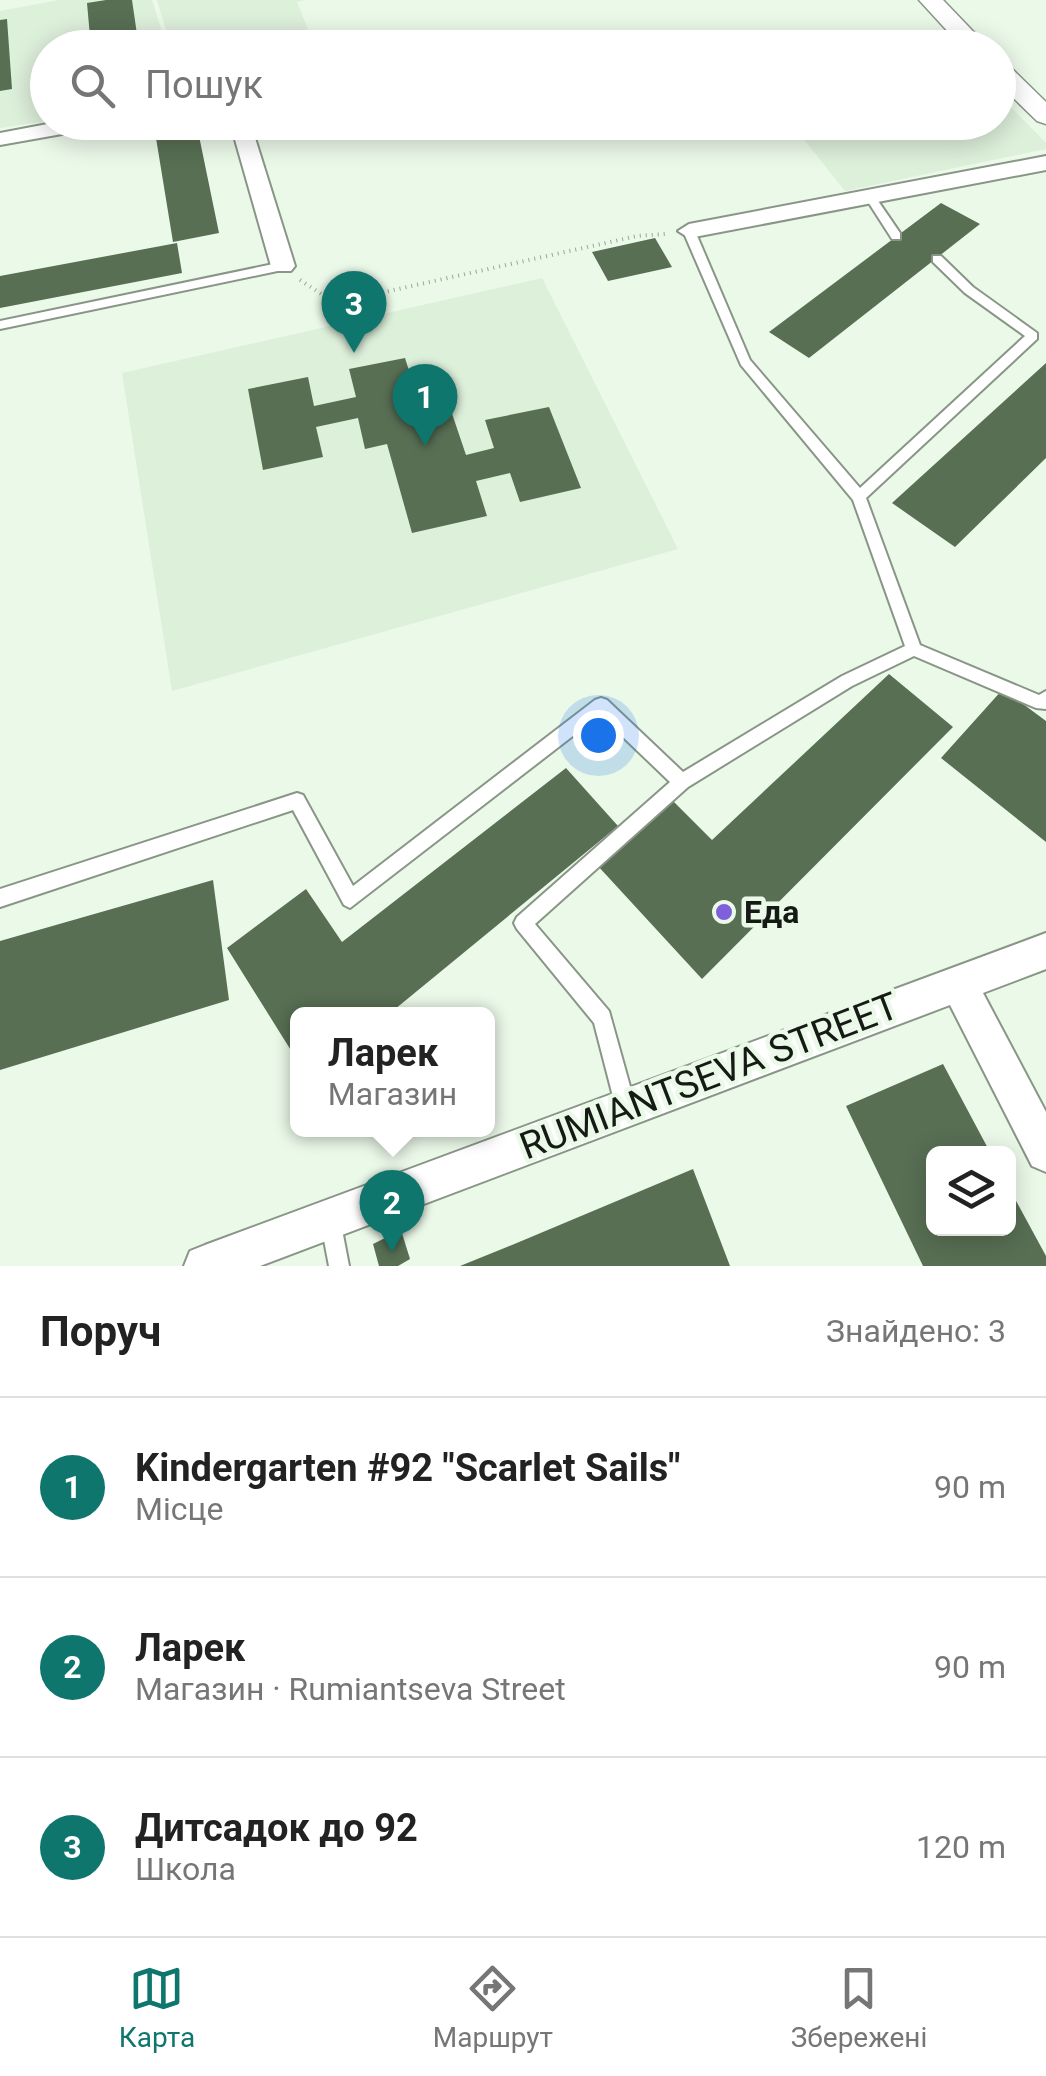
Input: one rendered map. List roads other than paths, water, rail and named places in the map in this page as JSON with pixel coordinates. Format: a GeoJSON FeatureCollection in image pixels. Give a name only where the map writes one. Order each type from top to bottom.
{"type":"FeatureCollection","features":[{"type":"Feature","properties":{"kind":"street"},"geometry":{"type":"LineString","coordinates":[[930,0],[959,30]]}},
{"type":"Feature","properties":{"kind":"street"},"geometry":{"type":"LineString","coordinates":[[1016,87],[1046,116]]}},
{"type":"Feature","properties":{"kind":"street"},"geometry":{"type":"LineString","coordinates":[[0,139],[30,134]]}},
{"type":"Feature","properties":{"kind":"street"},"geometry":{"type":"LineString","coordinates":[[245,140],[283,266]]}},
{"type":"Feature","properties":{"kind":"street"},"geometry":{"type":"LineString","coordinates":[[688,232],[1046,163]]}},
{"type":"Feature","properties":{"kind":"street","name":"RUMIANTSEVA STREET"},"geometry":{"type":"LineString","coordinates":[[205,1266],[1046,951]]}},
{"type":"Feature","properties":{"kind":"street"},"geometry":{"type":"LineString","coordinates":[[958,983],[1046,1152]]}},
{"type":"Feature","properties":{"kind":"lane"},"geometry":{"type":"LineString","coordinates":[[870,197],[896,236]]}},
{"type":"Feature","properties":{"kind":"lane"},"geometry":{"type":"LineString","coordinates":[[688,232],[745,362],[859,497],[914,649],[1042,703],[1046,698]]}},
{"type":"Feature","properties":{"kind":"lane"},"geometry":{"type":"LineString","coordinates":[[859,497],[1033,336],[969,290],[937,258]]}},
{"type":"Feature","properties":{"kind":"lane"},"geometry":{"type":"LineString","coordinates":[[0,324],[283,266]]}},
{"type":"Feature","properties":{"kind":"lane"},"geometry":{"type":"LineString","coordinates":[[626,1108],[602,1018],[523,923],[682,782],[847,681],[914,649]]}},
{"type":"Feature","properties":{"kind":"lane"},"geometry":{"type":"LineString","coordinates":[[0,898],[296,800],[350,899],[600,705],[682,782]]}},
{"type":"Feature","properties":{"kind":"lane"},"geometry":{"type":"LineString","coordinates":[[330,1219],[338,1266]]}},
{"type":"Feature","properties":{"kind":"place","name":"Дитсадок до 92"},"geometry":{"type":"Point","coordinates":[354,353]}},
{"type":"Feature","properties":{"kind":"place","name":"Kindergarten #92 \"Scarlet Sails\""},"geometry":{"type":"Point","coordinates":[425,446]}},
{"type":"Feature","properties":{"kind":"place","name":"Еда"},"geometry":{"type":"Point","coordinates":[724,912]}},
{"type":"Feature","properties":{"kind":"place","name":"Ларек"},"geometry":{"type":"Point","coordinates":[392,1252]}}]}
